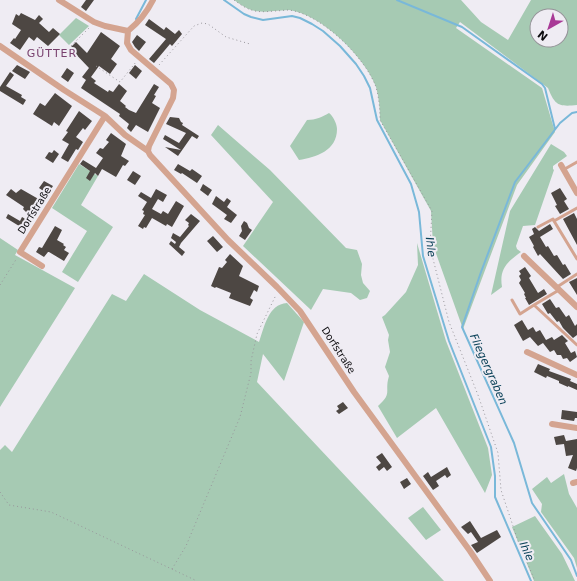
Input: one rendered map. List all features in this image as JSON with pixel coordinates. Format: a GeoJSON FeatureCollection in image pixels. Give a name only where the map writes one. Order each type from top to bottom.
{"type":"FeatureCollection","features":[{"type":"Feature","properties":{"kind":"street"},"geometry":{"type":"LineString","coordinates":[[59,0],[94,22],[128,31]]}},
{"type":"Feature","properties":{"kind":"street"},"geometry":{"type":"LineString","coordinates":[[148,151],[151,141],[174,94],[171,84],[128,46],[128,31],[144,14],[153,0]]}},
{"type":"Feature","properties":{"kind":"street","name":"Dorfstraße"},"geometry":{"type":"LineString","coordinates":[[0,46],[74,97],[105,116],[130,138],[148,151],[153,160],[228,240],[294,304],[309,323],[354,392],[490,581]]}},
{"type":"Feature","properties":{"kind":"street","name":"Dorfstraße"},"geometry":{"type":"LineString","coordinates":[[42,266],[20,252],[105,116]]}},
{"type":"Feature","properties":{"kind":"street"},"geometry":{"type":"LineString","coordinates":[[562,168],[577,193]]}},
{"type":"Feature","properties":{"kind":"street"},"geometry":{"type":"LineString","coordinates":[[524,256],[577,307]]}},
{"type":"Feature","properties":{"kind":"street"},"geometry":{"type":"LineString","coordinates":[[527,352],[577,375]]}},
{"type":"Feature","properties":{"kind":"street"},"geometry":{"type":"LineString","coordinates":[[552,424],[577,428]]}},
{"type":"Feature","properties":{"kind":"lane"},"geometry":{"type":"LineString","coordinates":[[562,168],[577,162]]}},
{"type":"Feature","properties":{"kind":"lane"},"geometry":{"type":"LineString","coordinates":[[538,227],[553,219],[554,221],[577,208]]}},
{"type":"Feature","properties":{"kind":"lane"},"geometry":{"type":"LineString","coordinates":[[554,221],[577,259]]}},
{"type":"Feature","properties":{"kind":"lane"},"geometry":{"type":"LineString","coordinates":[[512,300],[520,314],[558,289],[577,274]]}},
{"type":"Feature","properties":{"kind":"lane"},"geometry":{"type":"LineString","coordinates":[[534,305],[577,345]]}},
{"type":"Feature","properties":{"kind":"path"},"geometry":{"type":"LineString","coordinates":[[234,0],[244,7],[259,13],[288,10],[308,15],[322,24],[348,47],[365,66],[375,86],[380,104],[380,120],[432,211],[430,247],[449,322],[478,395],[498,453],[501,490],[518,541],[535,581]]}},
{"type":"Feature","properties":{"kind":"path"},"geometry":{"type":"LineString","coordinates":[[70,46],[94,22]]}},
{"type":"Feature","properties":{"kind":"path"},"geometry":{"type":"LineString","coordinates":[[155,70],[194,26],[202,22],[208,24],[226,38],[250,44]]}},
{"type":"Feature","properties":{"kind":"path"},"geometry":{"type":"LineString","coordinates":[[96,66],[120,82],[140,58]]}},
{"type":"Feature","properties":{"kind":"path"},"geometry":{"type":"LineString","coordinates":[[0,285],[16,259]]}},
{"type":"Feature","properties":{"kind":"path"},"geometry":{"type":"LineString","coordinates":[[172,569],[186,546],[240,417],[257,334],[274,301],[277,287]]}},
{"type":"Feature","properties":{"kind":"path"},"geometry":{"type":"LineString","coordinates":[[0,492],[9,505],[51,512],[197,581]]}},
{"type":"Feature","properties":{"kind":"green space"},"geometry":{"type":"Polygon","coordinates":[[[234,0],[461,0],[481,22],[508,40],[531,0],[577,0],[577,105],[565,106],[558,104],[548,88],[460,22],[456,28],[542,88],[555,132],[517,185],[463,329],[433,245],[431,211],[380,120],[376,87],[362,63],[328,28],[301,13],[289,10],[267,12],[248,9],[234,0]]]}},
{"type":"Feature","properties":{"kind":"green space"},"geometry":{"type":"Polygon","coordinates":[[[76,18],[89,26],[69,45],[59,35],[76,18]]]}},
{"type":"Feature","properties":{"kind":"green space"},"geometry":{"type":"Polygon","coordinates":[[[329,113],[337,127],[336,137],[333,143],[324,152],[318,155],[299,160],[290,146],[307,120],[319,118],[329,113]]]}},
{"type":"Feature","properties":{"kind":"green space"},"geometry":{"type":"Polygon","coordinates":[[[218,125],[270,170],[346,248],[357,250],[362,264],[361,275],[363,283],[370,291],[367,298],[360,300],[351,293],[323,289],[311,310],[243,246],[273,202],[211,135],[218,125]]]}},
{"type":"Feature","properties":{"kind":"green space"},"geometry":{"type":"Polygon","coordinates":[[[551,144],[564,152],[567,156],[553,166],[554,170],[535,225],[523,226],[516,246],[521,252],[505,266],[501,281],[502,287],[491,295],[510,211],[551,144]]]}},
{"type":"Feature","properties":{"kind":"green space"},"geometry":{"type":"Polygon","coordinates":[[[79,164],[98,176],[81,205],[113,227],[78,282],[62,272],[87,231],[52,208],[79,164]]]}},
{"type":"Feature","properties":{"kind":"green space"},"geometry":{"type":"Polygon","coordinates":[[[0,238],[18,250],[15,255],[75,288],[0,407],[0,238]]]}},
{"type":"Feature","properties":{"kind":"green space"},"geometry":{"type":"Polygon","coordinates":[[[417,243],[446,341],[488,448],[492,475],[485,493],[436,408],[397,438],[378,406],[383,402],[387,395],[389,376],[385,367],[390,352],[388,340],[389,335],[382,317],[406,292],[418,265],[417,243]]]}},
{"type":"Feature","properties":{"kind":"green space"},"geometry":{"type":"Polygon","coordinates":[[[144,274],[200,310],[259,342],[271,312],[281,304],[287,303],[304,322],[284,381],[263,354],[257,382],[444,581],[0,581],[0,450],[5,445],[12,452],[112,294],[126,301],[144,274]]]}},
{"type":"Feature","properties":{"kind":"green space"},"geometry":{"type":"Polygon","coordinates":[[[564,474],[569,494],[577,508],[577,568],[574,558],[541,512],[542,504],[532,489],[547,477],[551,483],[564,474]]]}},
{"type":"Feature","properties":{"kind":"green space"},"geometry":{"type":"Polygon","coordinates":[[[423,507],[441,530],[426,540],[408,518],[423,507]]]}},
{"type":"Feature","properties":{"kind":"green space"},"geometry":{"type":"Polygon","coordinates":[[[535,516],[562,554],[575,581],[534,581],[512,527],[535,516]]]}},
{"type":"Feature","properties":{"kind":"building"},"geometry":{"type":"Polygon","coordinates":[[[86,0],[94,0],[86,11],[81,7],[86,0]]]}},
{"type":"Feature","properties":{"kind":"building"},"geometry":{"type":"Polygon","coordinates":[[[21,13],[35,20],[39,15],[43,19],[39,23],[49,32],[53,28],[60,34],[48,46],[37,37],[34,41],[29,37],[20,50],[10,43],[14,38],[15,39],[21,30],[12,24],[16,14],[19,16],[21,13]]]}},
{"type":"Feature","properties":{"kind":"building"},"geometry":{"type":"Polygon","coordinates":[[[149,19],[164,30],[166,27],[175,34],[179,30],[182,34],[172,46],[170,44],[154,63],[149,59],[166,39],[145,25],[149,19]]]}},
{"type":"Feature","properties":{"kind":"building"},"geometry":{"type":"Polygon","coordinates":[[[101,32],[120,46],[111,59],[117,64],[110,74],[99,66],[91,77],[96,81],[94,83],[108,92],[109,90],[113,92],[119,84],[127,91],[120,101],[129,110],[136,113],[154,84],[159,87],[154,95],[156,96],[152,103],[160,108],[148,132],[136,125],[131,132],[127,128],[129,124],[119,116],[120,114],[81,88],[86,80],[82,77],[89,68],[70,48],[76,42],[87,53],[101,32]]]}},
{"type":"Feature","properties":{"kind":"building"},"geometry":{"type":"Polygon","coordinates":[[[137,35],[146,42],[139,51],[132,42],[137,35]]]}},
{"type":"Feature","properties":{"kind":"building"},"geometry":{"type":"Polygon","coordinates":[[[17,65],[30,72],[25,79],[12,71],[17,65]]]}},
{"type":"Feature","properties":{"kind":"building"},"geometry":{"type":"Polygon","coordinates":[[[135,65],[142,71],[136,79],[129,73],[135,65]]]}},
{"type":"Feature","properties":{"kind":"building"},"geometry":{"type":"Polygon","coordinates":[[[67,68],[74,73],[68,82],[61,77],[67,68]]]}},
{"type":"Feature","properties":{"kind":"building"},"geometry":{"type":"Polygon","coordinates":[[[10,72],[14,75],[6,86],[22,95],[21,97],[26,100],[23,105],[0,91],[0,87],[10,72]]]}},
{"type":"Feature","properties":{"kind":"building"},"geometry":{"type":"Polygon","coordinates":[[[55,93],[72,106],[59,126],[54,122],[52,126],[33,114],[40,103],[45,106],[55,93]]]}},
{"type":"Feature","properties":{"kind":"building"},"geometry":{"type":"Polygon","coordinates":[[[79,111],[92,121],[85,130],[83,128],[76,137],[83,142],[78,150],[76,149],[68,162],[61,158],[69,144],[62,140],[79,111]]]}},
{"type":"Feature","properties":{"kind":"building"},"geometry":{"type":"Polygon","coordinates":[[[170,117],[179,118],[183,123],[182,125],[199,136],[197,139],[192,136],[178,156],[165,147],[181,150],[163,139],[165,135],[179,143],[186,133],[166,124],[170,117]]]}},
{"type":"Feature","properties":{"kind":"building"},"geometry":{"type":"Polygon","coordinates":[[[111,133],[126,144],[121,156],[129,161],[125,166],[123,165],[116,177],[102,169],[98,176],[95,173],[90,181],[86,178],[90,171],[80,164],[83,160],[96,168],[103,158],[96,153],[100,148],[103,149],[109,142],[106,140],[111,133]]]}},
{"type":"Feature","properties":{"kind":"building"},"geometry":{"type":"Polygon","coordinates":[[[54,150],[59,154],[53,163],[45,158],[49,152],[52,153],[54,150]]]}},
{"type":"Feature","properties":{"kind":"building"},"geometry":{"type":"Polygon","coordinates":[[[178,164],[190,171],[192,169],[202,176],[197,183],[182,173],[181,174],[174,170],[178,164]]]}},
{"type":"Feature","properties":{"kind":"building"},"geometry":{"type":"Polygon","coordinates":[[[133,171],[141,176],[135,185],[127,180],[133,171]]]}},
{"type":"Feature","properties":{"kind":"building"},"geometry":{"type":"Polygon","coordinates":[[[44,181],[53,186],[48,194],[39,188],[44,181]]]}},
{"type":"Feature","properties":{"kind":"building"},"geometry":{"type":"Polygon","coordinates":[[[203,184],[212,190],[208,196],[200,190],[203,184]]]}},
{"type":"Feature","properties":{"kind":"building"},"geometry":{"type":"Polygon","coordinates":[[[560,188],[567,199],[564,201],[569,209],[560,214],[555,206],[557,205],[551,193],[560,188]]]}},
{"type":"Feature","properties":{"kind":"building"},"geometry":{"type":"Polygon","coordinates":[[[11,189],[16,193],[21,189],[42,201],[31,217],[23,209],[24,207],[6,195],[11,189]]]}},
{"type":"Feature","properties":{"kind":"building"},"geometry":{"type":"Polygon","coordinates":[[[156,189],[167,195],[163,202],[158,199],[152,209],[161,214],[163,211],[168,214],[176,201],[184,206],[172,227],[167,224],[166,226],[152,218],[146,228],[144,227],[143,229],[138,226],[145,215],[143,214],[144,211],[142,210],[147,202],[138,196],[141,192],[151,198],[156,189]]]}},
{"type":"Feature","properties":{"kind":"building"},"geometry":{"type":"Polygon","coordinates":[[[216,196],[224,202],[227,198],[231,201],[227,207],[237,215],[231,223],[224,219],[227,215],[212,204],[216,196]]]}},
{"type":"Feature","properties":{"kind":"building"},"geometry":{"type":"Polygon","coordinates":[[[574,213],[577,219],[577,245],[563,219],[574,213]]]}},
{"type":"Feature","properties":{"kind":"building"},"geometry":{"type":"Polygon","coordinates":[[[8,214],[20,221],[22,217],[29,221],[24,229],[6,218],[8,214]]]}},
{"type":"Feature","properties":{"kind":"building"},"geometry":{"type":"Polygon","coordinates":[[[191,214],[200,221],[181,243],[179,247],[185,252],[182,256],[169,244],[171,241],[175,244],[176,242],[171,238],[173,233],[180,237],[189,226],[189,223],[185,220],[191,214]]]}},
{"type":"Feature","properties":{"kind":"building"},"geometry":{"type":"Polygon","coordinates":[[[244,221],[252,230],[245,240],[239,236],[242,231],[241,226],[244,221]]]}},
{"type":"Feature","properties":{"kind":"building"},"geometry":{"type":"Polygon","coordinates":[[[550,224],[553,229],[540,237],[554,256],[557,255],[563,265],[565,264],[571,274],[563,279],[540,254],[538,256],[529,237],[534,234],[532,229],[535,227],[539,231],[550,224]]]}},
{"type":"Feature","properties":{"kind":"building"},"geometry":{"type":"Polygon","coordinates":[[[55,226],[62,230],[57,240],[64,244],[63,245],[66,247],[64,250],[69,253],[64,261],[49,252],[44,257],[36,252],[39,247],[42,248],[55,226]]]}},
{"type":"Feature","properties":{"kind":"building"},"geometry":{"type":"Polygon","coordinates":[[[213,236],[223,247],[217,252],[207,241],[213,236]]]}},
{"type":"Feature","properties":{"kind":"building"},"geometry":{"type":"Polygon","coordinates":[[[230,254],[243,266],[239,276],[259,286],[257,292],[254,290],[250,298],[253,300],[250,306],[229,298],[231,293],[211,286],[219,267],[222,268],[227,262],[225,260],[230,254]]]}},
{"type":"Feature","properties":{"kind":"building"},"geometry":{"type":"Polygon","coordinates":[[[525,267],[531,276],[529,278],[538,293],[544,289],[547,294],[529,305],[525,298],[525,293],[519,283],[521,280],[519,276],[521,274],[519,271],[525,267]]]}},
{"type":"Feature","properties":{"kind":"building"},"geometry":{"type":"Polygon","coordinates":[[[577,278],[577,295],[569,282],[577,278]]]}},
{"type":"Feature","properties":{"kind":"building"},"geometry":{"type":"Polygon","coordinates":[[[550,299],[556,308],[559,307],[566,317],[569,315],[575,326],[577,324],[577,335],[573,338],[563,328],[559,321],[557,322],[550,313],[548,314],[542,304],[550,299]]]}},
{"type":"Feature","properties":{"kind":"building"},"geometry":{"type":"Polygon","coordinates":[[[522,320],[528,330],[533,327],[536,332],[540,330],[546,340],[552,337],[554,340],[562,335],[568,341],[565,343],[571,353],[575,351],[577,357],[570,362],[567,358],[563,359],[561,355],[557,355],[554,350],[550,352],[543,343],[538,346],[530,337],[523,341],[514,325],[522,320]]]}},
{"type":"Feature","properties":{"kind":"building"},"geometry":{"type":"Polygon","coordinates":[[[538,364],[550,369],[549,371],[571,379],[570,381],[577,384],[577,390],[559,383],[559,381],[547,376],[546,378],[534,372],[538,364]]]}},
{"type":"Feature","properties":{"kind":"building"},"geometry":{"type":"Polygon","coordinates":[[[343,402],[348,408],[339,414],[336,411],[339,409],[337,406],[343,402]]]}},
{"type":"Feature","properties":{"kind":"building"},"geometry":{"type":"Polygon","coordinates":[[[562,410],[577,412],[577,418],[575,418],[574,421],[561,419],[562,410]]]}},
{"type":"Feature","properties":{"kind":"building"},"geometry":{"type":"Polygon","coordinates":[[[564,435],[566,441],[577,439],[576,471],[568,468],[573,455],[566,456],[564,444],[556,445],[554,437],[564,435]]]}},
{"type":"Feature","properties":{"kind":"building"},"geometry":{"type":"Polygon","coordinates":[[[382,453],[392,467],[387,471],[384,467],[379,471],[376,467],[381,463],[376,457],[382,453]]]}},
{"type":"Feature","properties":{"kind":"building"},"geometry":{"type":"Polygon","coordinates":[[[447,467],[451,475],[447,478],[445,475],[436,481],[439,486],[433,490],[423,476],[428,472],[431,477],[447,467]]]}},
{"type":"Feature","properties":{"kind":"building"},"geometry":{"type":"Polygon","coordinates":[[[407,478],[411,484],[404,489],[400,482],[407,478]]]}},
{"type":"Feature","properties":{"kind":"building"},"geometry":{"type":"Polygon","coordinates":[[[470,521],[481,538],[497,530],[501,537],[477,553],[471,545],[478,542],[471,532],[468,534],[461,527],[470,521]]]}},
{"type":"Feature","properties":{"kind":"waterway"},"geometry":{"type":"LineString","coordinates":[[136,19],[146,0]]}},
{"type":"Feature","properties":{"kind":"waterway","name":"Ihle"},"geometry":{"type":"LineString","coordinates":[[224,0],[251,17],[263,20],[292,16],[312,24],[323,31],[340,46],[356,64],[364,76],[370,88],[377,120],[411,184],[419,212],[423,256],[449,341],[491,447],[495,476],[495,497],[531,581]]}},
{"type":"Feature","properties":{"kind":"waterway"},"geometry":{"type":"LineString","coordinates":[[397,0],[462,27],[542,84],[545,88],[555,129]]}},
{"type":"Feature","properties":{"kind":"waterway","name":"Fliegergraben"},"geometry":{"type":"LineString","coordinates":[[577,112],[572,113],[560,123],[515,182],[462,327],[514,443],[532,503],[571,560],[577,576]]}},
{"type":"Feature","properties":{"kind":"district","name":"GÜTTER"},"geometry":{"type":"Point","coordinates":[52,53]}}]}
